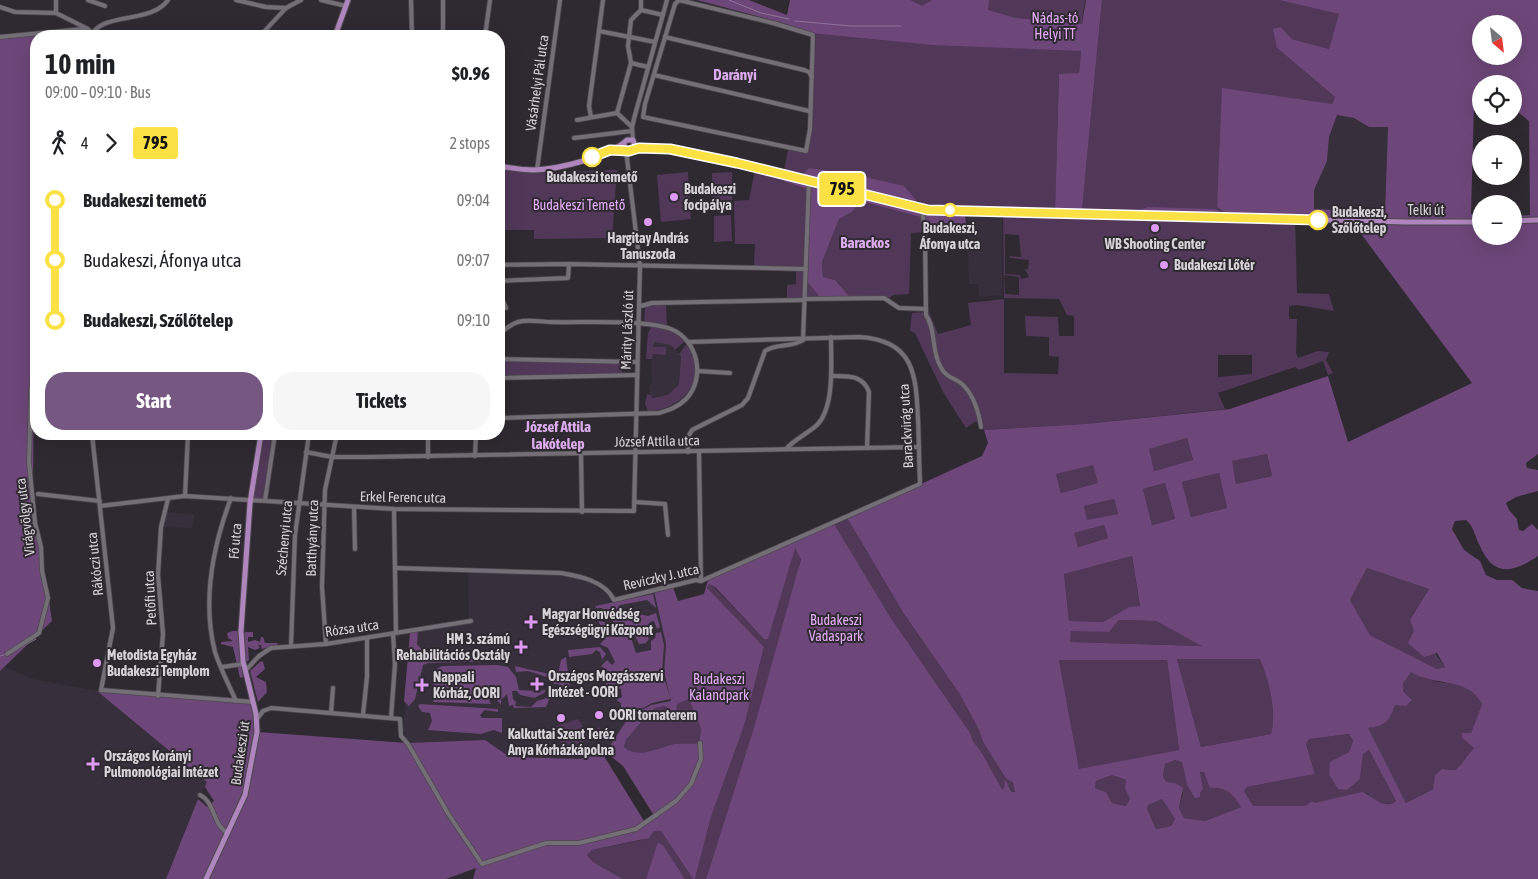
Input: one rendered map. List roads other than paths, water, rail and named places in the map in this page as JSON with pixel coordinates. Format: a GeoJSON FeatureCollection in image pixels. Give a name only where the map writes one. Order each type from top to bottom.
{"type":"FeatureCollection","features":[{"type":"Feature","properties":{"kind":"main road"},"geometry":{"type":"LineString","coordinates":[[337,30],[348,0]]}},
{"type":"Feature","properties":{"kind":"main road"},"geometry":{"type":"LineString","coordinates":[[505,167],[537,170],[584,160],[610,150],[629,146]]}},
{"type":"Feature","properties":{"kind":"main road","name":"Telki út"},"geometry":{"type":"LineString","coordinates":[[629,146],[670,149],[881,197],[922,209],[1472,222]]}},
{"type":"Feature","properties":{"kind":"main road"},"geometry":{"type":"LineString","coordinates":[[1522,221],[1538,220]]}},
{"type":"Feature","properties":{"kind":"main road","name":"Fő utca"},"geometry":{"type":"LineString","coordinates":[[242,652],[244,584],[251,499],[260,440]]}},
{"type":"Feature","properties":{"kind":"main road","name":"Budakeszi út"},"geometry":{"type":"LineString","coordinates":[[206,879],[250,780],[257,732],[257,718],[245,672],[242,652]]}},
{"type":"Feature","properties":{"kind":"street"},"geometry":{"type":"LineString","coordinates":[[56,0],[56,13]]}},
{"type":"Feature","properties":{"kind":"street"},"geometry":{"type":"LineString","coordinates":[[88,0],[105,6]]}},
{"type":"Feature","properties":{"kind":"street"},"geometry":{"type":"LineString","coordinates":[[97,30],[104,24],[157,10],[168,0]]}},
{"type":"Feature","properties":{"kind":"street"},"geometry":{"type":"LineString","coordinates":[[236,0],[266,7],[286,8]]}},
{"type":"Feature","properties":{"kind":"street"},"geometry":{"type":"LineString","coordinates":[[266,30],[286,8],[302,0]]}},
{"type":"Feature","properties":{"kind":"street"},"geometry":{"type":"LineString","coordinates":[[321,0],[346,6]]}},
{"type":"Feature","properties":{"kind":"street"},"geometry":{"type":"LineString","coordinates":[[412,0],[412,30]]}},
{"type":"Feature","properties":{"kind":"street"},"geometry":{"type":"LineString","coordinates":[[443,0],[443,30]]}},
{"type":"Feature","properties":{"kind":"street"},"geometry":{"type":"LineString","coordinates":[[486,30],[490,0]]}},
{"type":"Feature","properties":{"kind":"street","name":"Vásárhelyi Pál utca"},"geometry":{"type":"LineString","coordinates":[[537,170],[560,0]]}},
{"type":"Feature","properties":{"kind":"street"},"geometry":{"type":"LineString","coordinates":[[591,117],[589,106],[603,0]]}},
{"type":"Feature","properties":{"kind":"street"},"geometry":{"type":"LineString","coordinates":[[617,113],[631,63],[629,35],[631,20],[640,10],[641,0]]}},
{"type":"Feature","properties":{"kind":"street"},"geometry":{"type":"LineString","coordinates":[[629,146],[648,67],[668,0]]}},
{"type":"Feature","properties":{"kind":"street"},"geometry":{"type":"LineString","coordinates":[[678,0],[773,23],[813,36],[806,151],[643,117],[675,4],[678,0]]}},
{"type":"Feature","properties":{"kind":"street"},"geometry":{"type":"LineString","coordinates":[[0,7],[15,12],[56,13],[85,28]]}},
{"type":"Feature","properties":{"kind":"street"},"geometry":{"type":"LineString","coordinates":[[640,10],[663,16]]}},
{"type":"Feature","properties":{"kind":"street"},"geometry":{"type":"LineString","coordinates":[[66,30],[85,28]]}},
{"type":"Feature","properties":{"kind":"street"},"geometry":{"type":"LineString","coordinates":[[599,31],[629,35],[655,42]]}},
{"type":"Feature","properties":{"kind":"street"},"geometry":{"type":"LineString","coordinates":[[0,37],[30,34]]}},
{"type":"Feature","properties":{"kind":"street"},"geometry":{"type":"LineString","coordinates":[[665,38],[804,70],[809,72],[812,77]]}},
{"type":"Feature","properties":{"kind":"street"},"geometry":{"type":"LineString","coordinates":[[631,63],[648,67]]}},
{"type":"Feature","properties":{"kind":"street"},"geometry":{"type":"LineString","coordinates":[[646,76],[654,76],[809,111]]}},
{"type":"Feature","properties":{"kind":"street"},"geometry":{"type":"LineString","coordinates":[[577,120],[617,113]]}},
{"type":"Feature","properties":{"kind":"street"},"geometry":{"type":"LineString","coordinates":[[617,113],[632,129]]}},
{"type":"Feature","properties":{"kind":"street"},"geometry":{"type":"LineString","coordinates":[[574,138],[632,129]]}},
{"type":"Feature","properties":{"kind":"street","name":"Márity László út"},"geometry":{"type":"LineString","coordinates":[[629,146],[640,266],[640,324],[634,452],[635,502]]}},
{"type":"Feature","properties":{"kind":"street"},"geometry":{"type":"LineString","coordinates":[[803,340],[809,180]]}},
{"type":"Feature","properties":{"kind":"street"},"geometry":{"type":"LineString","coordinates":[[922,209],[925,235],[926,309],[938,361],[950,379],[965,386],[977,412],[981,427]]}},
{"type":"Feature","properties":{"kind":"street"},"geometry":{"type":"LineString","coordinates":[[505,265],[569,264],[806,269]]}},
{"type":"Feature","properties":{"kind":"street"},"geometry":{"type":"LineString","coordinates":[[505,281],[568,278],[569,264]]}},
{"type":"Feature","properties":{"kind":"street"},"geometry":{"type":"LineString","coordinates":[[640,306],[652,303],[884,298],[899,308],[926,309]]}},
{"type":"Feature","properties":{"kind":"street"},"geometry":{"type":"LineString","coordinates":[[505,330],[518,322],[640,324],[671,329],[688,342],[696,360],[698,371],[692,390],[682,403],[659,413],[505,418]]}},
{"type":"Feature","properties":{"kind":"street"},"geometry":{"type":"LineString","coordinates":[[786,449],[808,433],[822,419],[832,376],[831,338]]}},
{"type":"Feature","properties":{"kind":"street","name":"Barackvirág utca"},"geometry":{"type":"LineString","coordinates":[[803,340],[870,338],[896,348],[907,359],[917,384],[920,484]]}},
{"type":"Feature","properties":{"kind":"street"},"geometry":{"type":"LineString","coordinates":[[688,342],[803,340]]}},
{"type":"Feature","properties":{"kind":"street"},"geometry":{"type":"LineString","coordinates":[[688,452],[688,437],[692,430],[742,405],[748,398],[765,352],[775,346],[796,344],[803,340]]}},
{"type":"Feature","properties":{"kind":"street"},"geometry":{"type":"LineString","coordinates":[[505,359],[638,362]]}},
{"type":"Feature","properties":{"kind":"street"},"geometry":{"type":"LineString","coordinates":[[698,371],[730,373]]}},
{"type":"Feature","properties":{"kind":"street"},"geometry":{"type":"LineString","coordinates":[[505,378],[637,375]]}},
{"type":"Feature","properties":{"kind":"street"},"geometry":{"type":"LineString","coordinates":[[832,376],[853,376],[867,386],[869,392],[867,448]]}},
{"type":"Feature","properties":{"kind":"street","name":"Virágvölgy utca"},"geometry":{"type":"LineString","coordinates":[[7,654],[39,633],[48,598],[42,571],[41,547],[35,523],[29,462],[30,426]]}},
{"type":"Feature","properties":{"kind":"street","name":"Rákóczi utca"},"geometry":{"type":"LineString","coordinates":[[93,440],[113,628],[100,690],[158,696]]}},
{"type":"Feature","properties":{"kind":"street"},"geometry":{"type":"LineString","coordinates":[[185,496],[188,440]]}},
{"type":"Feature","properties":{"kind":"street"},"geometry":{"type":"LineString","coordinates":[[265,500],[274,440]]}},
{"type":"Feature","properties":{"kind":"street","name":"Széchenyi utca"},"geometry":{"type":"LineString","coordinates":[[291,646],[291,600],[298,502],[308,440]]}},
{"type":"Feature","properties":{"kind":"street","name":"Batthyány utca"},"geometry":{"type":"LineString","coordinates":[[326,644],[322,587],[325,490],[336,440]]}},
{"type":"Feature","properties":{"kind":"street"},"geometry":{"type":"LineString","coordinates":[[428,440],[428,457]]}},
{"type":"Feature","properties":{"kind":"street"},"geometry":{"type":"LineString","coordinates":[[475,456],[476,440]]}},
{"type":"Feature","properties":{"kind":"street","name":"József Attila utca"},"geometry":{"type":"LineString","coordinates":[[306,452],[332,457],[428,457],[919,447]]}},
{"type":"Feature","properties":{"kind":"street"},"geometry":{"type":"LineString","coordinates":[[699,451],[702,581]]}},
{"type":"Feature","properties":{"kind":"street"},"geometry":{"type":"LineString","coordinates":[[581,454],[582,512]]}},
{"type":"Feature","properties":{"kind":"street","name":"Reviczky J. utca"},"geometry":{"type":"LineString","coordinates":[[396,568],[561,573],[585,578],[610,594],[614,600],[696,580],[702,581],[920,484]]}},
{"type":"Feature","properties":{"kind":"street"},"geometry":{"type":"LineString","coordinates":[[38,494],[100,501]]}},
{"type":"Feature","properties":{"kind":"street","name":"Erkel Ferenc utca"},"geometry":{"type":"LineString","coordinates":[[100,506],[185,496],[394,509],[582,512],[634,511],[635,502]]}},
{"type":"Feature","properties":{"kind":"street"},"geometry":{"type":"LineString","coordinates":[[231,498],[208,592],[215,652],[236,701]]}},
{"type":"Feature","properties":{"kind":"street","name":"Petőfi utca"},"geometry":{"type":"LineString","coordinates":[[158,696],[163,634],[158,576],[161,527],[168,499]]}},
{"type":"Feature","properties":{"kind":"street"},"geometry":{"type":"LineString","coordinates":[[635,502],[665,504],[668,535]]}},
{"type":"Feature","properties":{"kind":"street"},"geometry":{"type":"LineString","coordinates":[[354,507],[355,549]]}},
{"type":"Feature","properties":{"kind":"street"},"geometry":{"type":"LineString","coordinates":[[391,718],[395,664],[396,568],[394,509]]}},
{"type":"Feature","properties":{"kind":"street","name":"Rózsa utca"},"geometry":{"type":"LineString","coordinates":[[245,672],[267,650],[367,638],[471,620]]}},
{"type":"Feature","properties":{"kind":"street"},"geometry":{"type":"LineString","coordinates":[[363,715],[367,677],[367,638]]}},
{"type":"Feature","properties":{"kind":"street"},"geometry":{"type":"LineString","coordinates":[[222,667],[244,664]]}},
{"type":"Feature","properties":{"kind":"street"},"geometry":{"type":"LineString","coordinates":[[331,713],[333,688]]}},
{"type":"Feature","properties":{"kind":"street"},"geometry":{"type":"LineString","coordinates":[[158,696],[253,702]]}},
{"type":"Feature","properties":{"kind":"street"},"geometry":{"type":"LineString","coordinates":[[257,718],[263,711],[271,708],[400,719],[401,736],[408,744],[449,815],[482,864],[546,843],[579,843],[636,829],[676,801],[691,784],[701,759],[700,743]]}},
{"type":"Feature","properties":{"kind":"street"},"geometry":{"type":"LineString","coordinates":[[200,795],[207,800],[222,829],[228,833]]}},
{"type":"Feature","properties":{"kind":"waterway"},"geometry":{"type":"LineString","coordinates":[[729,0],[761,13],[789,19]]}},
{"type":"Feature","properties":{"kind":"waterway"},"geometry":{"type":"LineString","coordinates":[[795,21],[851,26],[901,26]]}},
{"type":"Feature","properties":{"kind":"waterway"},"geometry":{"type":"LineString","coordinates":[[11,653],[36,639]]}},
{"type":"Feature","properties":{"kind":"waterway"},"geometry":{"type":"LineString","coordinates":[[0,656],[7,654]]}},
{"type":"Feature","properties":{"kind":"place","name":"Budakeszi temető"},"geometry":{"type":"Point","coordinates":[592,157]}},
{"type":"Feature","properties":{"kind":"place","name":"Budakeszi focipálya"},"geometry":{"type":"Point","coordinates":[674,197]}},
{"type":"Feature","properties":{"kind":"place","name":"Budakeszi, Áfonya utca"},"geometry":{"type":"Point","coordinates":[950,210]}},
{"type":"Feature","properties":{"kind":"place","name":"Budakeszi, Szőlőtelep"},"geometry":{"type":"Point","coordinates":[1318,220]}},
{"type":"Feature","properties":{"kind":"place","name":"Hargitay András Tanuszoda"},"geometry":{"type":"Point","coordinates":[648,222]}},
{"type":"Feature","properties":{"kind":"place","name":"WB Shooting Center"},"geometry":{"type":"Point","coordinates":[1155,228]}},
{"type":"Feature","properties":{"kind":"place","name":"Budakeszi Lőtér"},"geometry":{"type":"Point","coordinates":[1164,265]}},
{"type":"Feature","properties":{"kind":"place","name":"Magyar Honvédség Egészségügyi Központ"},"geometry":{"type":"Point","coordinates":[531,622]}},
{"type":"Feature","properties":{"kind":"place","name":"HM 3. számú Rehabilitációs Osztály"},"geometry":{"type":"Point","coordinates":[521,647]}},
{"type":"Feature","properties":{"kind":"place","name":"Metodista Egyház Budakeszi Templom"},"geometry":{"type":"Point","coordinates":[97,663]}},
{"type":"Feature","properties":{"kind":"place","name":"Országos Mozgásszervi Intézet - OORI"},"geometry":{"type":"Point","coordinates":[537,684]}},
{"type":"Feature","properties":{"kind":"place","name":"Nappali Kórház, OORI"},"geometry":{"type":"Point","coordinates":[422,685]}},
{"type":"Feature","properties":{"kind":"place","name":"OORI tornaterem"},"geometry":{"type":"Point","coordinates":[599,715]}},
{"type":"Feature","properties":{"kind":"place","name":"Kalkuttai Szent Teréz Anya Kórházkápolna"},"geometry":{"type":"Point","coordinates":[561,718]}},
{"type":"Feature","properties":{"kind":"place","name":"Országos Korányi Pulmonológiai Intézet"},"geometry":{"type":"Point","coordinates":[93,764]}},
{"type":"Feature","properties":{"kind":"district","name":"Darányi"},"geometry":{"type":"Point","coordinates":[735,75]}},
{"type":"Feature","properties":{"kind":"district","name":"Barackos"},"geometry":{"type":"Point","coordinates":[865,243]}},
{"type":"Feature","properties":{"kind":"district","name":"József Attila lakótelep"},"geometry":{"type":"Point","coordinates":[558,436]}},
{"type":"Feature","properties":{"kind":"park label","name":"Nádas-tó Helyi TT"},"geometry":{"type":"Point","coordinates":[1055,26]}},
{"type":"Feature","properties":{"kind":"park label","name":"Budakeszi Temető"},"geometry":{"type":"Point","coordinates":[579,205]}},
{"type":"Feature","properties":{"kind":"park label","name":"Budakeszi Vadaspark"},"geometry":{"type":"Point","coordinates":[836,628]}},
{"type":"Feature","properties":{"kind":"park label","name":"Budakeszi Kalandpark"},"geometry":{"type":"Point","coordinates":[719,688]}}]}
